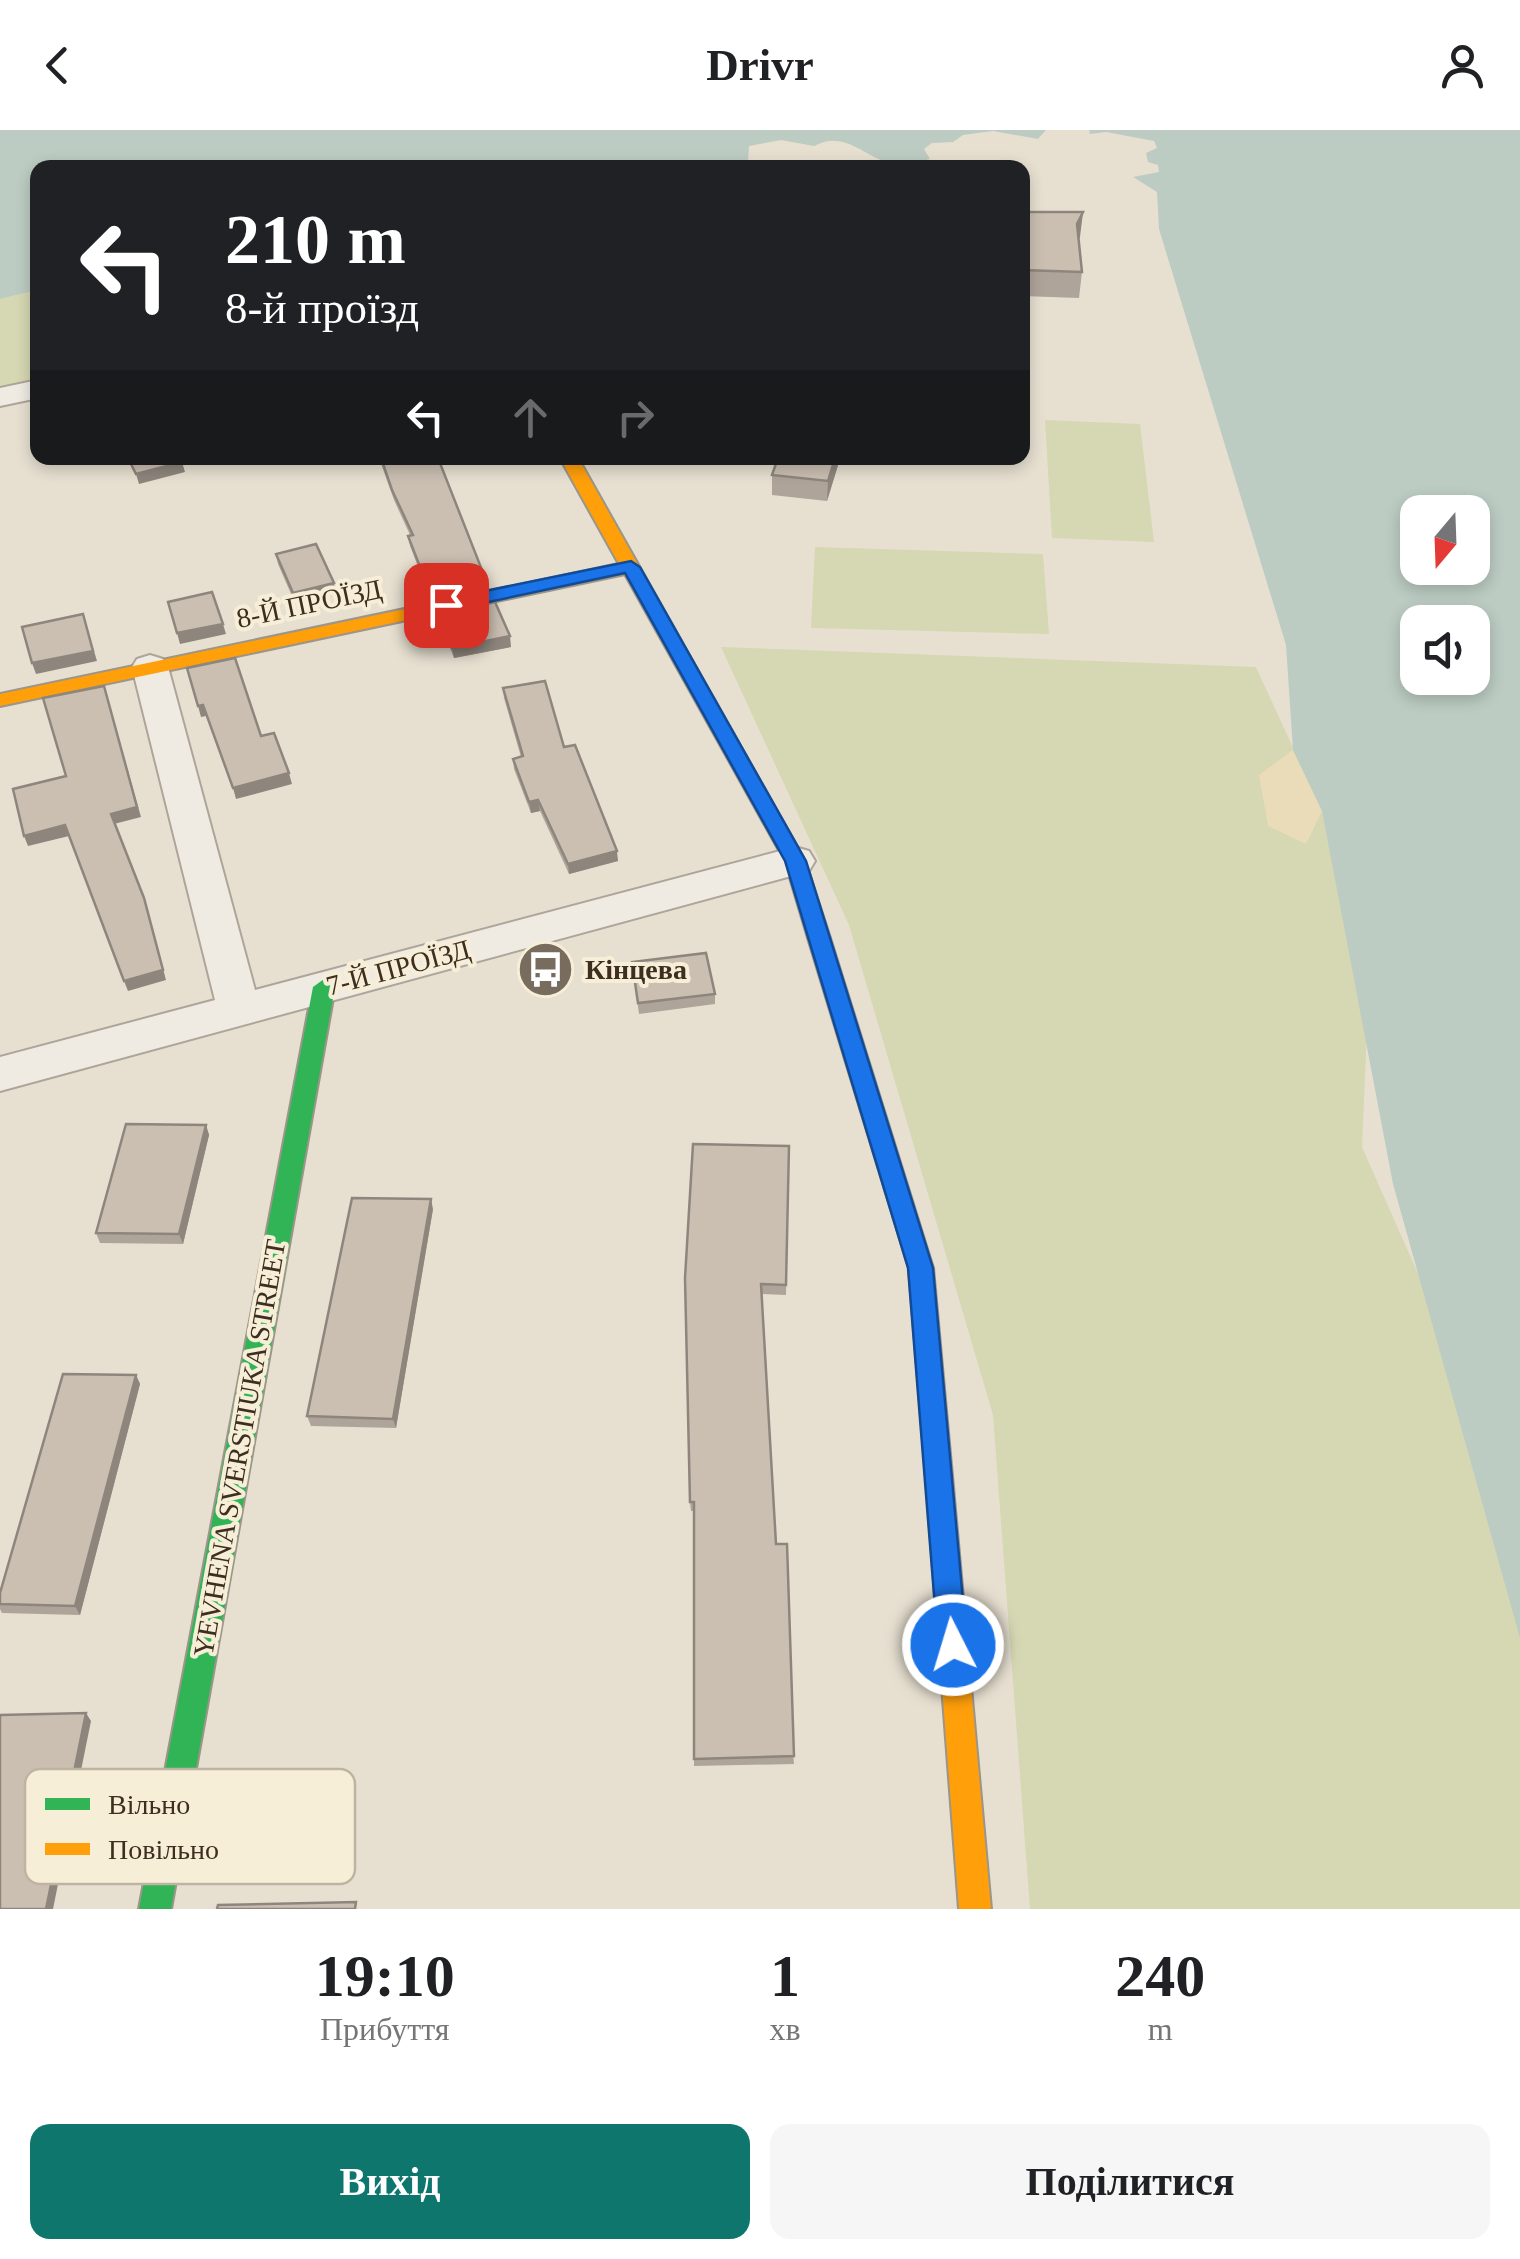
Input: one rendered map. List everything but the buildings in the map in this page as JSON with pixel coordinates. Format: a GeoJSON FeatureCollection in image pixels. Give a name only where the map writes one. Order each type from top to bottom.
{"type":"FeatureCollection","features":[{"type":"Feature","properties":{"kind":"street"},"geometry":{"type":"LineString","coordinates":[[0,396],[30,391]]}},
{"type":"Feature","properties":{"kind":"street"},"geometry":{"type":"LineString","coordinates":[[572,465],[796,861],[920,1268],[976,1909]]}},
{"type":"Feature","properties":{"kind":"street","name":"8-Й ПРОЇЗД"},"geometry":{"type":"LineString","coordinates":[[0,700],[631,567]]}},
{"type":"Feature","properties":{"kind":"street"},"geometry":{"type":"LineString","coordinates":[[150,667],[239,1010]]}},
{"type":"Feature","properties":{"kind":"street","name":"7-Й ПРОЇЗД"},"geometry":{"type":"LineString","coordinates":[[0,1074],[796,861]]}},
{"type":"Feature","properties":{"kind":"street","name":"YEVHENA SVERSTIUKA STREET"},"geometry":{"type":"LineString","coordinates":[[181,1769],[324,987]]}},
{"type":"Feature","properties":{"kind":"street","name":"YEVHENA SVERSTIUKA STREET"},"geometry":{"type":"LineString","coordinates":[[155,1909],[160,1884]]}},
{"type":"Feature","properties":{"kind":"green space"},"geometry":{"type":"Polygon","coordinates":[[[30,292],[30,381],[0,387],[0,299],[30,292]]]}},
{"type":"Feature","properties":{"kind":"green space"},"geometry":{"type":"Polygon","coordinates":[[[1045,420],[1140,424],[1154,542],[1052,538],[1045,420]]]}},
{"type":"Feature","properties":{"kind":"green space"},"geometry":{"type":"Polygon","coordinates":[[[815,547],[1043,554],[1049,634],[811,628],[815,547]]]}},
{"type":"Feature","properties":{"kind":"green space"},"geometry":{"type":"Polygon","coordinates":[[[721,647],[1256,667],[1322,811],[1370,964],[1362,1147],[1480,1414],[1520,1554],[1520,1909],[1030,1909],[993,1415],[849,925],[721,647]]]}},
{"type":"Feature","properties":{"kind":"sand"},"geometry":{"type":"Polygon","coordinates":[[[1293,750],[1322,811],[1306,844],[1268,826],[1259,775],[1293,750]]]}},
{"type":"Feature","properties":{"kind":"shaded area"},"geometry":{"type":"Polygon","coordinates":[[[0,130],[1046,130],[1038,139],[993,131],[963,135],[953,142],[932,143],[924,149],[930,159],[926,160],[882,160],[843,142],[814,146],[781,140],[749,146],[748,160],[30,160],[30,292],[0,299],[0,130]]]}},
{"type":"Feature","properties":{"kind":"shaded area"},"geometry":{"type":"Polygon","coordinates":[[[1089,130],[1520,130],[1520,1638],[1393,1184],[1322,811],[1293,750],[1286,645],[1159,229],[1157,192],[1133,177],[1159,172],[1158,165],[1148,162],[1146,153],[1157,148],[1154,141],[1106,132],[1090,134],[1089,130]]]}},
{"type":"Feature","properties":{"kind":"traffic: fast"},"geometry":{"type":"LineString","coordinates":[[819,938],[921,1268],[939,1476]]}},
{"type":"Feature","properties":{"kind":"traffic: fast"},"geometry":{"type":"LineString","coordinates":[[181,1769],[324,987]]}},
{"type":"Feature","properties":{"kind":"traffic: fast"},"geometry":{"type":"LineString","coordinates":[[155,1909],[160,1884]]}},
{"type":"Feature","properties":{"kind":"traffic: slow"},"geometry":{"type":"LineString","coordinates":[[573,465],[795,861],[819,938]]}},
{"type":"Feature","properties":{"kind":"traffic: slow"},"geometry":{"type":"LineString","coordinates":[[0,700],[631,567]]}},
{"type":"Feature","properties":{"kind":"traffic: slow"},"geometry":{"type":"LineString","coordinates":[[939,1476],[975,1909]]}},
{"type":"Feature","properties":{"kind":"place","name":"Кінцева"},"geometry":{"type":"Point","coordinates":[546,969]}},
{"type":"Feature","properties":{"kind":"route"},"geometry":{"type":"LineString","coordinates":[[446,605],[631,567],[796,861],[920,1268],[953,1645]]}}]}
